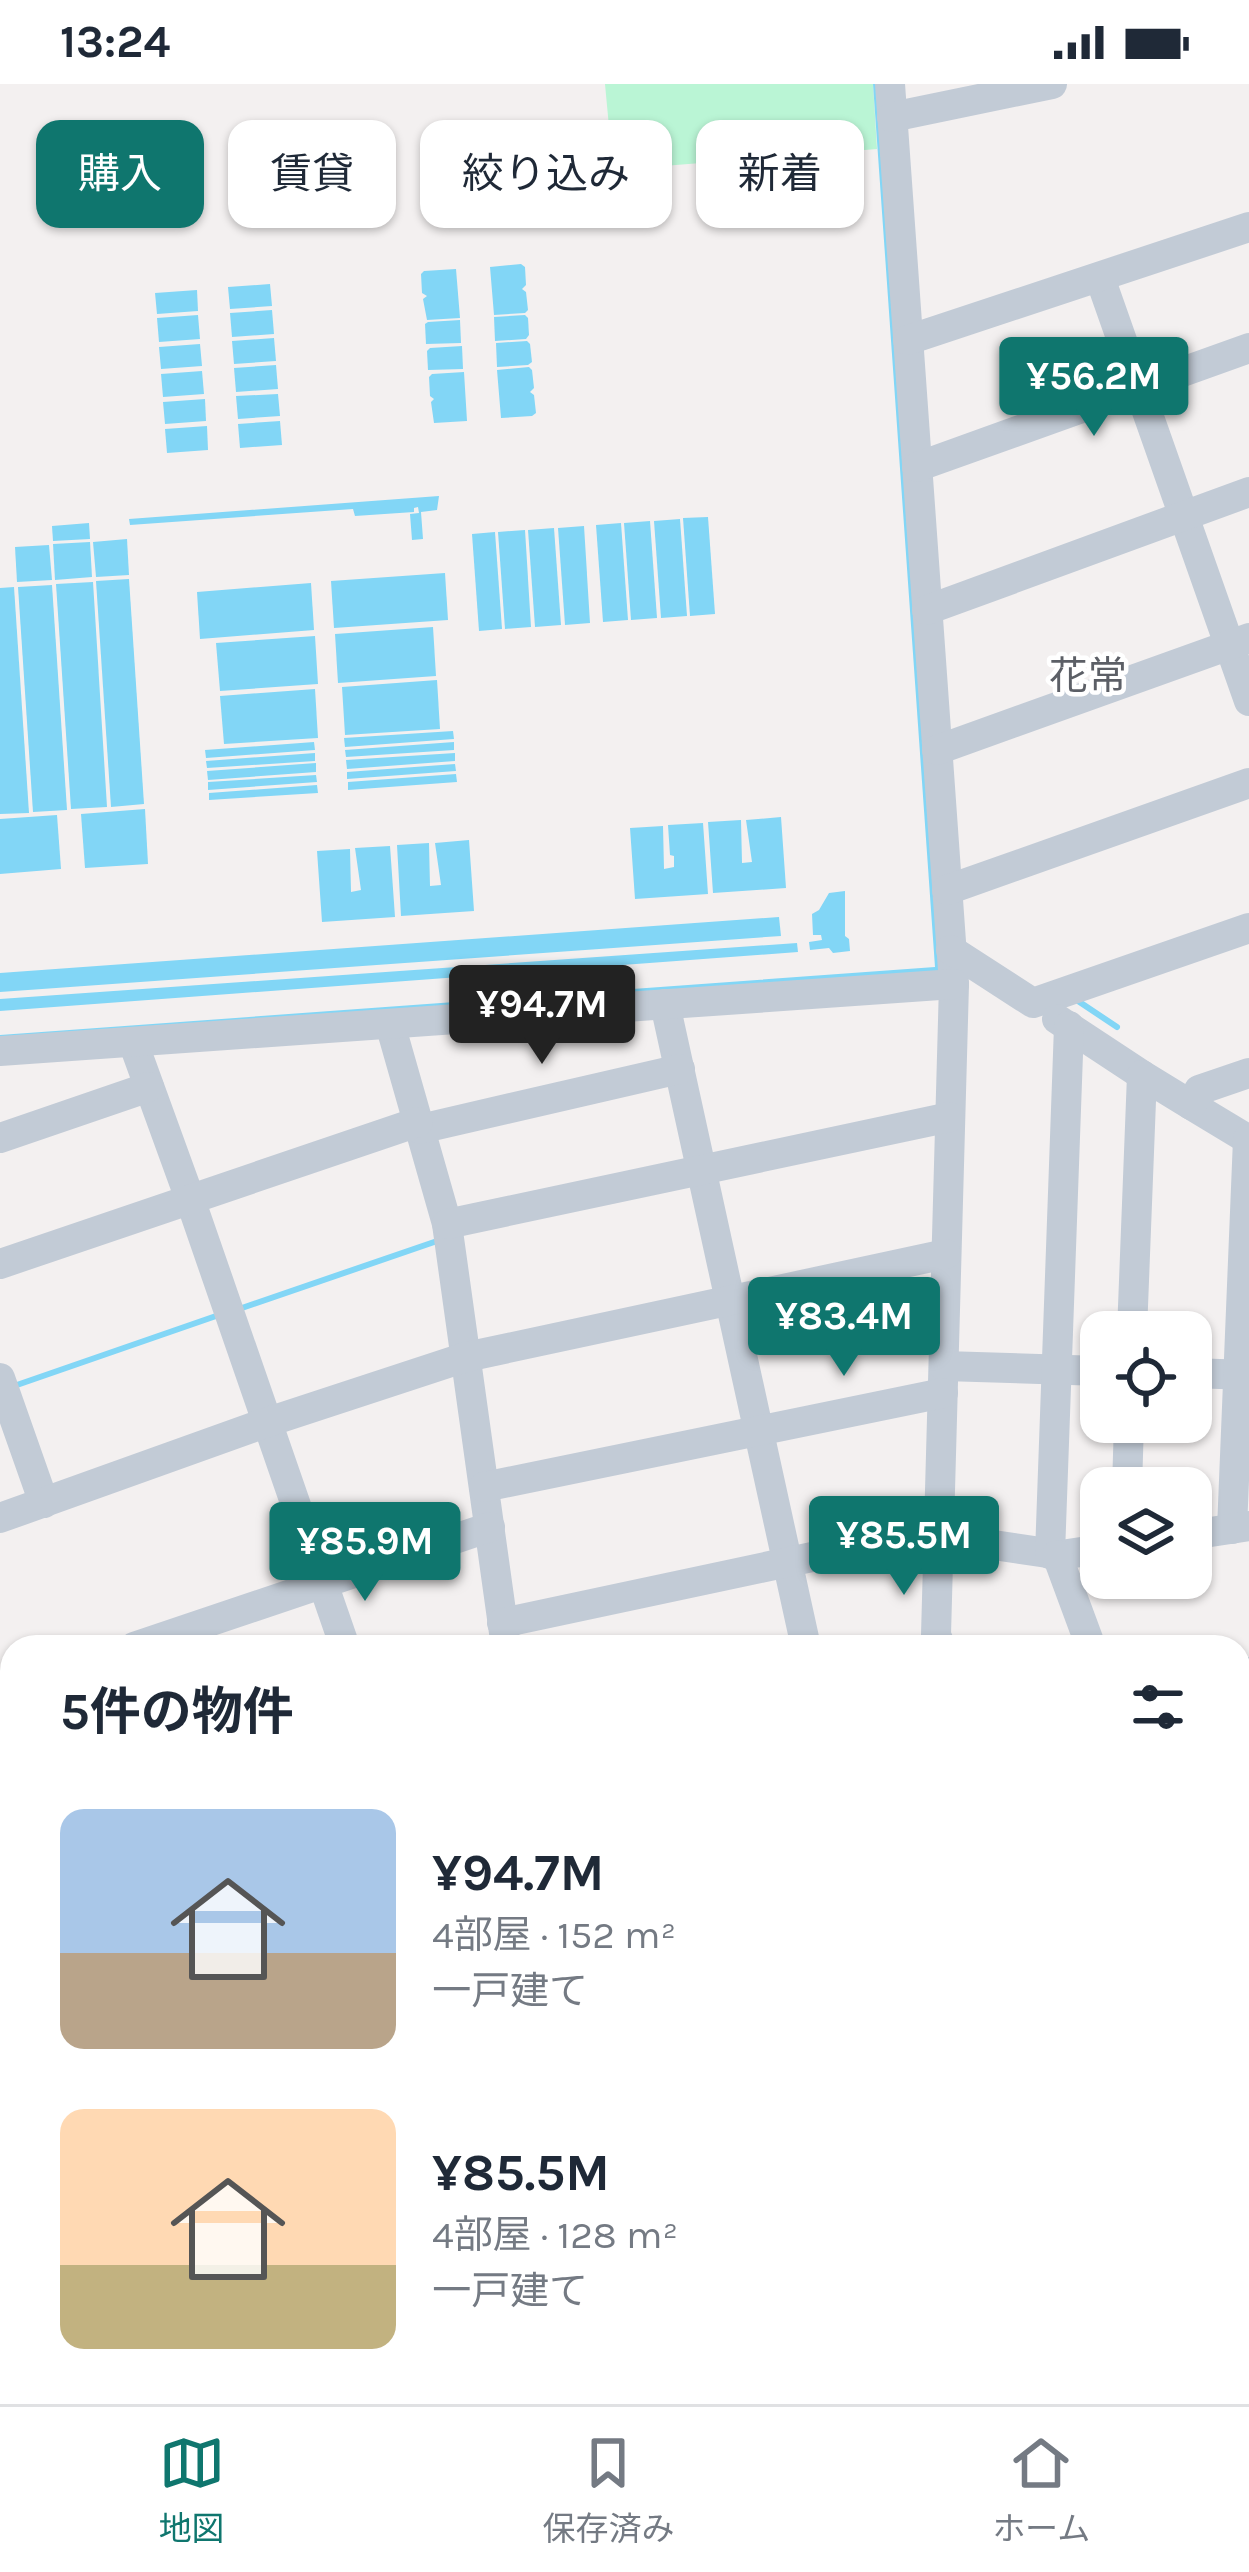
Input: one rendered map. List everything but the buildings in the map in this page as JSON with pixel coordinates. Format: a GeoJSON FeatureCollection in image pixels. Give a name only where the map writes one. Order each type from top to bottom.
{"type":"FeatureCollection","features":[{"type":"Feature","properties":{"kind":"street"},"geometry":{"type":"LineString","coordinates":[[890,84],[954,984],[936,1635]]}},
{"type":"Feature","properties":{"kind":"street"},"geometry":{"type":"LineString","coordinates":[[892,117],[1052,84]]}},
{"type":"Feature","properties":{"kind":"street"},"geometry":{"type":"LineString","coordinates":[[908,340],[1249,227]]}},
{"type":"Feature","properties":{"kind":"street"},"geometry":{"type":"LineString","coordinates":[[1100,278],[1183,516],[1239,642],[1249,700]]}},
{"type":"Feature","properties":{"kind":"street"},"geometry":{"type":"LineString","coordinates":[[917,467],[1249,348]]}},
{"type":"Feature","properties":{"kind":"street"},"geometry":{"type":"LineString","coordinates":[[927,610],[1249,492]]}},
{"type":"Feature","properties":{"kind":"street"},"geometry":{"type":"LineString","coordinates":[[937,750],[1239,642]]}},
{"type":"Feature","properties":{"kind":"street"},"geometry":{"type":"LineString","coordinates":[[947,890],[1249,783]]}},
{"type":"Feature","properties":{"kind":"street"},"geometry":{"type":"LineString","coordinates":[[1034,1003],[1249,928]]}},
{"type":"Feature","properties":{"kind":"street"},"geometry":{"type":"LineString","coordinates":[[951,950],[1248,1140],[1240,1528]]}},
{"type":"Feature","properties":{"kind":"street"},"geometry":{"type":"LineString","coordinates":[[0,1052],[954,984]]}},
{"type":"Feature","properties":{"kind":"street"},"geometry":{"type":"LineString","coordinates":[[665,1004],[803,1635]]}},
{"type":"Feature","properties":{"kind":"street"},"geometry":{"type":"LineString","coordinates":[[390,1024],[447,1224],[504,1635],[788,1562],[939,1534],[1053,1554],[1080,1551]]}},
{"type":"Feature","properties":{"kind":"street"},"geometry":{"type":"LineString","coordinates":[[1069,1026],[1053,1554],[1086,1635]]}},
{"type":"Feature","properties":{"kind":"street"},"geometry":{"type":"LineString","coordinates":[[133,1042],[341,1635]]}},
{"type":"Feature","properties":{"kind":"street"},"geometry":{"type":"LineString","coordinates":[[0,1264],[419,1125],[680,1069]]}},
{"type":"Feature","properties":{"kind":"street"},"geometry":{"type":"LineString","coordinates":[[1191,1105],[1199,1090],[1249,1073]]}},
{"type":"Feature","properties":{"kind":"street"},"geometry":{"type":"LineString","coordinates":[[1133,1311],[1142,1075]]}},
{"type":"Feature","properties":{"kind":"street"},"geometry":{"type":"LineString","coordinates":[[0,1138],[149,1087]]}},
{"type":"Feature","properties":{"kind":"street"},"geometry":{"type":"LineString","coordinates":[[447,1224],[950,1117]]}},
{"type":"Feature","properties":{"kind":"street"},"geometry":{"type":"LineString","coordinates":[[0,1518],[268,1422],[466,1358],[946,1254]]}},
{"type":"Feature","properties":{"kind":"street"},"geometry":{"type":"LineString","coordinates":[[484,1487],[759,1430],[943,1379],[1080,1371]]}},
{"type":"Feature","properties":{"kind":"street"},"geometry":{"type":"LineString","coordinates":[[1212,1374],[1243,1375]]}},
{"type":"Feature","properties":{"kind":"street"},"geometry":{"type":"LineString","coordinates":[[0,1378],[44,1503]]}},
{"type":"Feature","properties":{"kind":"street"},"geometry":{"type":"LineString","coordinates":[[169,1635],[490,1527]]}},
{"type":"Feature","properties":{"kind":"green space"},"geometry":{"type":"Polygon","coordinates":[[[605,84],[873,84],[877,149],[864,150],[864,120],[696,120],[696,163],[672,165],[672,120],[608,120],[605,84]]]}},
{"type":"Feature","properties":{"kind":"water"},"geometry":{"type":"Polygon","coordinates":[[[873,84],[883,84],[945,976],[0,1044],[0,1035],[935,967],[873,84]]]}},
{"type":"Feature","properties":{"kind":"water"},"geometry":{"type":"Polygon","coordinates":[[[521,264],[528,310],[494,315],[490,267],[521,264]]]}},
{"type":"Feature","properties":{"kind":"water"},"geometry":{"type":"Polygon","coordinates":[[[456,269],[460,318],[427,320],[421,274],[456,269]]]}},
{"type":"Feature","properties":{"kind":"water"},"geometry":{"type":"Polygon","coordinates":[[[270,284],[272,306],[230,309],[228,287],[270,284]]]}},
{"type":"Feature","properties":{"kind":"water"},"geometry":{"type":"Polygon","coordinates":[[[197,290],[198,311],[157,314],[155,293],[197,290]]]}},
{"type":"Feature","properties":{"kind":"water"},"geometry":{"type":"Polygon","coordinates":[[[272,310],[274,334],[232,337],[230,313],[272,310]]]}},
{"type":"Feature","properties":{"kind":"water"},"geometry":{"type":"Polygon","coordinates":[[[198,315],[200,339],[159,342],[157,318],[198,315]]]}},
{"type":"Feature","properties":{"kind":"water"},"geometry":{"type":"Polygon","coordinates":[[[525,315],[526,339],[495,341],[494,317],[525,315]]]}},
{"type":"Feature","properties":{"kind":"water"},"geometry":{"type":"Polygon","coordinates":[[[460,320],[461,343],[426,344],[425,324],[460,320]]]}},
{"type":"Feature","properties":{"kind":"water"},"geometry":{"type":"Polygon","coordinates":[[[274,338],[276,361],[234,364],[232,341],[274,338]]]}},
{"type":"Feature","properties":{"kind":"water"},"geometry":{"type":"Polygon","coordinates":[[[527,341],[532,362],[497,367],[496,343],[527,341]]]}},
{"type":"Feature","properties":{"kind":"water"},"geometry":{"type":"Polygon","coordinates":[[[200,344],[202,366],[161,369],[159,347],[200,344]]]}},
{"type":"Feature","properties":{"kind":"water"},"geometry":{"type":"Polygon","coordinates":[[[462,346],[463,369],[428,370],[430,348],[462,346]]]}},
{"type":"Feature","properties":{"kind":"water"},"geometry":{"type":"Polygon","coordinates":[[[276,365],[278,389],[236,392],[234,368],[276,365]]]}},
{"type":"Feature","properties":{"kind":"water"},"geometry":{"type":"Polygon","coordinates":[[[529,367],[536,413],[501,418],[497,370],[529,367]]]}},
{"type":"Feature","properties":{"kind":"water"},"geometry":{"type":"Polygon","coordinates":[[[202,371],[204,394],[163,397],[161,374],[202,371]]]}},
{"type":"Feature","properties":{"kind":"water"},"geometry":{"type":"Polygon","coordinates":[[[464,372],[467,421],[434,423],[429,377],[464,372]]]}},
{"type":"Feature","properties":{"kind":"water"},"geometry":{"type":"Polygon","coordinates":[[[278,394],[280,416],[238,419],[236,396],[278,394]]]}},
{"type":"Feature","properties":{"kind":"water"},"geometry":{"type":"Polygon","coordinates":[[[205,399],[206,421],[165,424],[163,402],[205,399]]]}},
{"type":"Feature","properties":{"kind":"water"},"geometry":{"type":"Polygon","coordinates":[[[280,421],[282,445],[240,448],[238,424],[280,421]]]}},
{"type":"Feature","properties":{"kind":"water"},"geometry":{"type":"Polygon","coordinates":[[[207,426],[208,450],[167,453],[165,429],[207,426]]]}},
{"type":"Feature","properties":{"kind":"water"},"geometry":{"type":"Polygon","coordinates":[[[439,496],[437,510],[421,512],[423,539],[412,540],[410,514],[419,513],[418,507],[414,512],[355,516],[353,509],[130,525],[129,519],[439,496]]]}},
{"type":"Feature","properties":{"kind":"water"},"geometry":{"type":"Polygon","coordinates":[[[708,517],[715,614],[690,616],[683,518],[708,517]]]}},
{"type":"Feature","properties":{"kind":"water"},"geometry":{"type":"Polygon","coordinates":[[[680,519],[687,616],[661,618],[654,521],[680,519]]]}},
{"type":"Feature","properties":{"kind":"water"},"geometry":{"type":"Polygon","coordinates":[[[650,521],[657,618],[631,620],[624,523],[650,521]]]}},
{"type":"Feature","properties":{"kind":"water"},"geometry":{"type":"Polygon","coordinates":[[[89,523],[90,539],[53,541],[52,526],[89,523]]]}},
{"type":"Feature","properties":{"kind":"water"},"geometry":{"type":"Polygon","coordinates":[[[621,523],[628,620],[603,622],[596,525],[621,523]]]}},
{"type":"Feature","properties":{"kind":"water"},"geometry":{"type":"Polygon","coordinates":[[[584,526],[590,623],[565,625],[558,528],[584,526]]]}},
{"type":"Feature","properties":{"kind":"water"},"geometry":{"type":"Polygon","coordinates":[[[554,528],[561,625],[535,627],[528,530],[554,528]]]}},
{"type":"Feature","properties":{"kind":"water"},"geometry":{"type":"Polygon","coordinates":[[[525,530],[531,627],[505,629],[498,532],[525,530]]]}},
{"type":"Feature","properties":{"kind":"water"},"geometry":{"type":"Polygon","coordinates":[[[495,532],[502,629],[479,631],[472,534],[495,532]]]}},
{"type":"Feature","properties":{"kind":"water"},"geometry":{"type":"Polygon","coordinates":[[[127,539],[129,575],[96,577],[93,542],[127,539]]]}},
{"type":"Feature","properties":{"kind":"water"},"geometry":{"type":"Polygon","coordinates":[[[90,542],[92,577],[55,580],[53,544],[90,542]]]}},
{"type":"Feature","properties":{"kind":"water"},"geometry":{"type":"Polygon","coordinates":[[[49,545],[52,580],[17,582],[15,547],[49,545]]]}},
{"type":"Feature","properties":{"kind":"water"},"geometry":{"type":"Polygon","coordinates":[[[445,573],[448,620],[334,628],[331,581],[445,573]]]}},
{"type":"Feature","properties":{"kind":"water"},"geometry":{"type":"Polygon","coordinates":[[[129,579],[144,804],[111,807],[96,581],[129,579]]]}},
{"type":"Feature","properties":{"kind":"water"},"geometry":{"type":"Polygon","coordinates":[[[93,582],[107,807],[71,809],[56,584],[93,582]]]}},
{"type":"Feature","properties":{"kind":"water"},"geometry":{"type":"Polygon","coordinates":[[[311,583],[314,630],[200,639],[197,592],[311,583]]]}},
{"type":"Feature","properties":{"kind":"water"},"geometry":{"type":"Polygon","coordinates":[[[52,585],[67,810],[33,812],[18,587],[52,585]]]}},
{"type":"Feature","properties":{"kind":"water"},"geometry":{"type":"Polygon","coordinates":[[[14,587],[29,813],[0,814],[0,588],[14,587]]]}},
{"type":"Feature","properties":{"kind":"water"},"geometry":{"type":"Polygon","coordinates":[[[433,627],[436,676],[338,683],[335,634],[433,627]]]}},
{"type":"Feature","properties":{"kind":"water"},"geometry":{"type":"Polygon","coordinates":[[[315,636],[318,684],[220,691],[216,643],[315,636]]]}},
{"type":"Feature","properties":{"kind":"water"},"geometry":{"type":"Polygon","coordinates":[[[437,680],[440,729],[345,735],[342,687],[437,680]]]}},
{"type":"Feature","properties":{"kind":"water"},"geometry":{"type":"Polygon","coordinates":[[[315,689],[318,738],[224,744],[220,696],[315,689]]]}},
{"type":"Feature","properties":{"kind":"water"},"geometry":{"type":"Polygon","coordinates":[[[453,731],[454,739],[345,747],[344,738],[453,731]]]}},
{"type":"Feature","properties":{"kind":"water"},"geometry":{"type":"Polygon","coordinates":[[[314,742],[315,750],[206,758],[205,750],[314,742]]]}},
{"type":"Feature","properties":{"kind":"water"},"geometry":{"type":"Polygon","coordinates":[[[454,742],[454,750],[346,757],[345,750],[454,742]]]}},
{"type":"Feature","properties":{"kind":"water"},"geometry":{"type":"Polygon","coordinates":[[[315,753],[315,761],[207,768],[206,761],[315,753]]]}},
{"type":"Feature","properties":{"kind":"water"},"geometry":{"type":"Polygon","coordinates":[[[455,753],[455,761],[347,769],[346,760],[455,753]]]}},
{"type":"Feature","properties":{"kind":"water"},"geometry":{"type":"Polygon","coordinates":[[[316,763],[316,772],[208,780],[207,771],[316,763]]]}},
{"type":"Feature","properties":{"kind":"water"},"geometry":{"type":"Polygon","coordinates":[[[455,764],[456,771],[347,779],[347,772],[455,764]]]}},
{"type":"Feature","properties":{"kind":"water"},"geometry":{"type":"Polygon","coordinates":[[[456,774],[457,782],[348,790],[348,782],[456,774]]]}},
{"type":"Feature","properties":{"kind":"water"},"geometry":{"type":"Polygon","coordinates":[[[316,775],[317,782],[208,790],[208,782],[316,775]]]}},
{"type":"Feature","properties":{"kind":"water"},"geometry":{"type":"Polygon","coordinates":[[[317,785],[318,793],[209,800],[209,793],[317,785]]]}},
{"type":"Feature","properties":{"kind":"water"},"geometry":{"type":"Polygon","coordinates":[[[145,809],[148,864],[85,868],[81,814],[145,809]]]}},
{"type":"Feature","properties":{"kind":"water"},"geometry":{"type":"Polygon","coordinates":[[[57,815],[61,869],[0,874],[0,819],[57,815]]]}},
{"type":"Feature","properties":{"kind":"water"},"geometry":{"type":"Polygon","coordinates":[[[781,817],[786,888],[713,893],[708,822],[741,820],[742,863],[752,862],[746,820],[781,817]]]}},
{"type":"Feature","properties":{"kind":"water"},"geometry":{"type":"Polygon","coordinates":[[[703,823],[708,894],[635,899],[630,828],[663,826],[664,869],[674,867],[668,825],[703,823]]]}},
{"type":"Feature","properties":{"kind":"water"},"geometry":{"type":"Polygon","coordinates":[[[469,840],[474,911],[401,916],[397,845],[429,843],[430,886],[441,885],[435,843],[469,840]]]}},
{"type":"Feature","properties":{"kind":"water"},"geometry":{"type":"Polygon","coordinates":[[[390,846],[395,917],[322,922],[317,851],[350,849],[351,892],[361,890],[355,848],[390,846]]]}},
{"type":"Feature","properties":{"kind":"water"},"geometry":{"type":"Polygon","coordinates":[[[845,891],[845,936],[850,951],[810,950],[809,942],[822,940],[821,935],[813,935],[812,914],[829,893],[845,891]]]}},
{"type":"Feature","properties":{"kind":"water"},"geometry":{"type":"Polygon","coordinates":[[[779,917],[781,936],[0,992],[0,973],[779,917]]]}},
{"type":"Feature","properties":{"kind":"water"},"geometry":{"type":"Polygon","coordinates":[[[797,943],[798,952],[0,1011],[0,999],[797,943]]]}},
{"type":"Feature","properties":{"kind":"waterway"},"geometry":{"type":"LineString","coordinates":[[1075,999],[1117,1027]]}},
{"type":"Feature","properties":{"kind":"waterway"},"geometry":{"type":"LineString","coordinates":[[239,1309],[440,1240]]}},
{"type":"Feature","properties":{"kind":"waterway"},"geometry":{"type":"LineString","coordinates":[[14,1386],[216,1316]]}},
{"type":"Feature","properties":{"kind":"district","name":"花常"},"geometry":{"type":"Point","coordinates":[1088,675]}}]}
